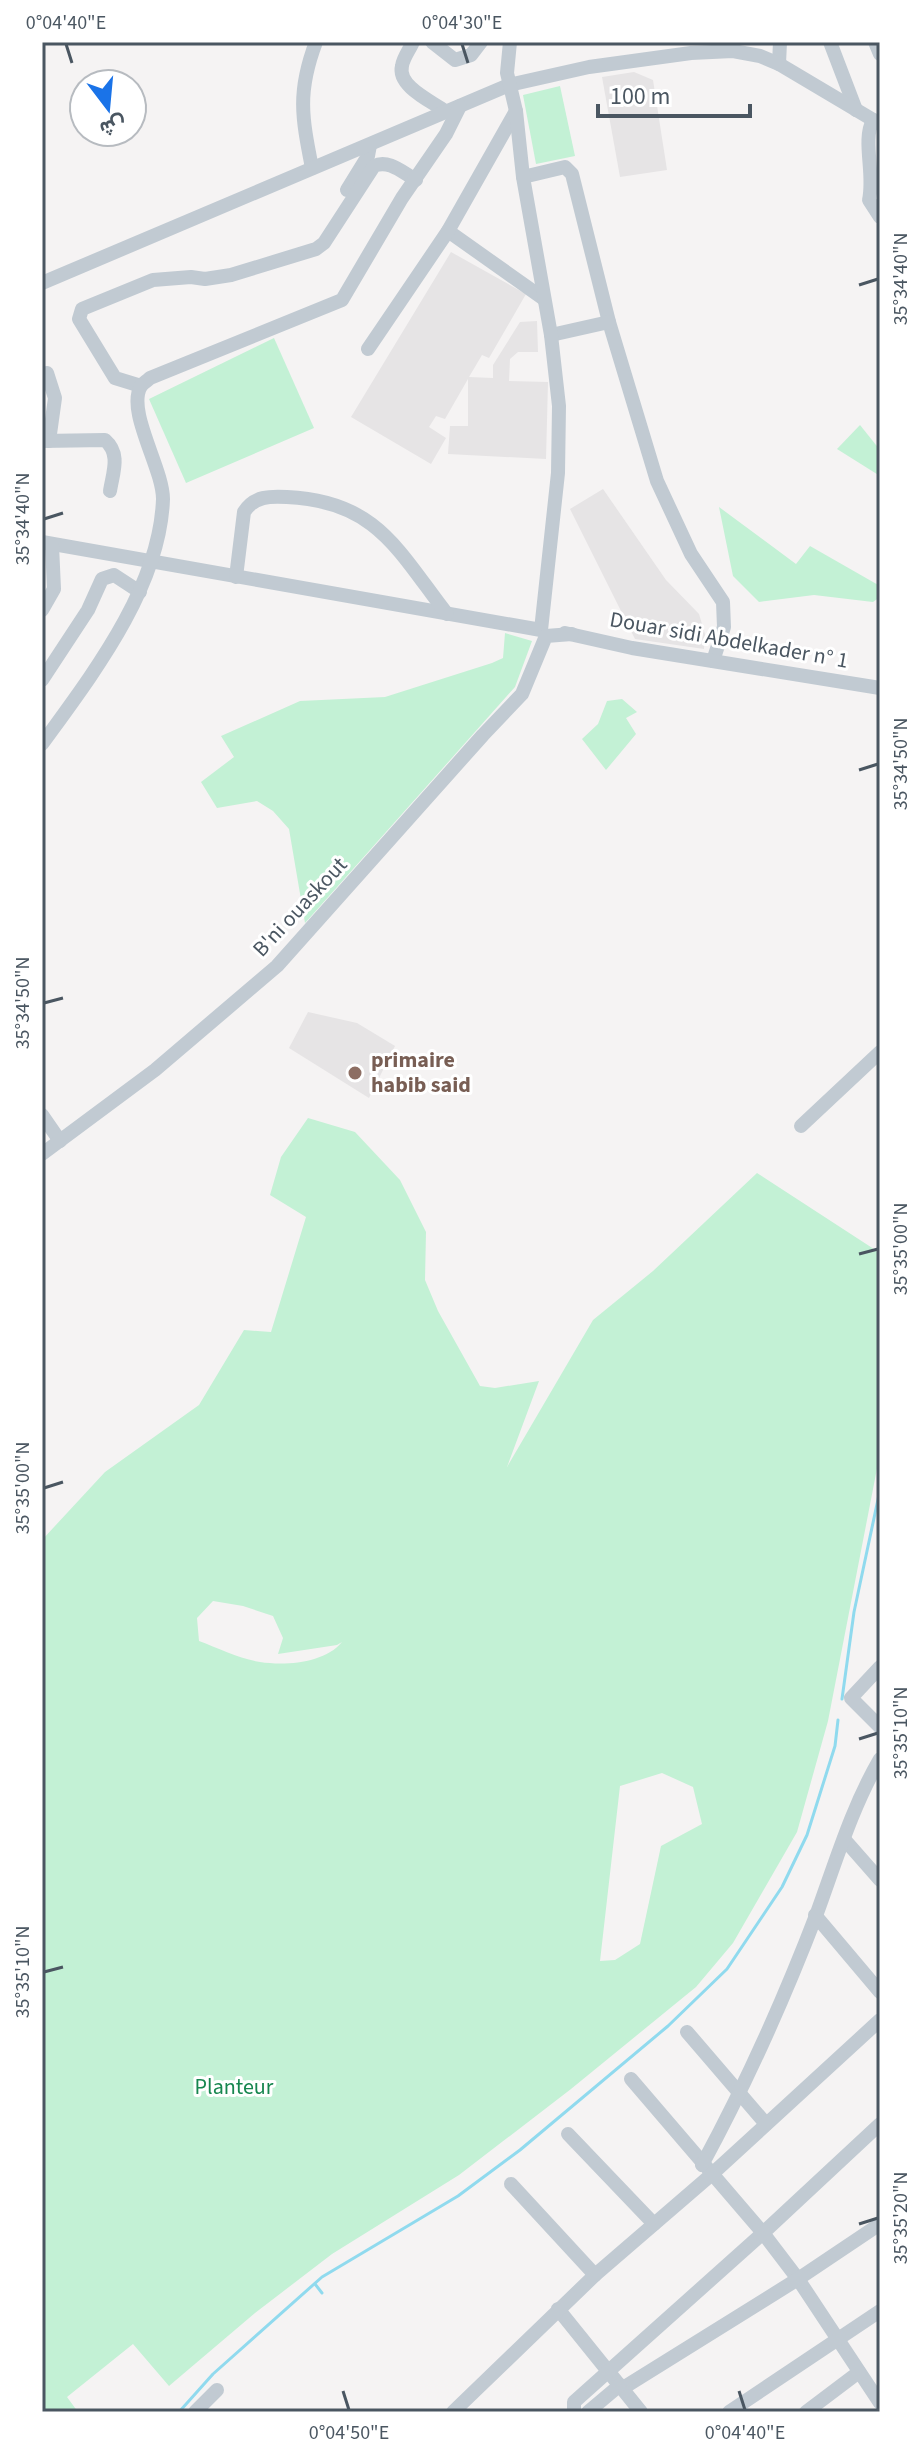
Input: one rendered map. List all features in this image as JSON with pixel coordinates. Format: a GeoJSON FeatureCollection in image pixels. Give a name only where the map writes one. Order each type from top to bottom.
{"type":"FeatureCollection","features":[{"type":"Feature","properties":{"kind":"street"},"geometry":{"type":"LineString","coordinates":[[312,168],[305,131],[302,87],[316,42]]}},
{"type":"Feature","properties":{"kind":"street"},"geometry":{"type":"LineString","coordinates":[[413,42],[401,66],[402,75],[407,84],[445,111]]}},
{"type":"Feature","properties":{"kind":"street"},"geometry":{"type":"LineString","coordinates":[[432,42],[455,60],[471,55],[481,42]]}},
{"type":"Feature","properties":{"kind":"street","name":"B'ni ouaskout"},"geometry":{"type":"LineString","coordinates":[[42,1154],[155,1070],[277,966],[522,694],[543,635],[558,473],[559,406],[551,335],[523,177],[516,111],[509,85],[507,64],[510,42]]}},
{"type":"Feature","properties":{"kind":"street"},"geometry":{"type":"LineString","coordinates":[[658,42],[672,55]]}},
{"type":"Feature","properties":{"kind":"street"},"geometry":{"type":"LineString","coordinates":[[779,64],[780,42]]}},
{"type":"Feature","properties":{"kind":"street"},"geometry":{"type":"LineString","coordinates":[[830,42],[856,110]]}},
{"type":"Feature","properties":{"kind":"street"},"geometry":{"type":"LineString","coordinates":[[875,42],[880,54]]}},
{"type":"Feature","properties":{"kind":"street"},"geometry":{"type":"LineString","coordinates":[[42,283],[509,85],[589,67],[672,55],[689,47],[733,46],[760,56],[877,122],[868,129],[873,185],[869,200],[880,217]]}},
{"type":"Feature","properties":{"kind":"street"},"geometry":{"type":"LineString","coordinates":[[42,744],[75,699],[140,592],[151,560],[163,497],[160,473],[138,414],[137,399],[141,386],[150,378],[342,300],[460,106]]}},
{"type":"Feature","properties":{"kind":"street"},"geometry":{"type":"LineString","coordinates":[[368,349],[448,231],[516,111]]}},
{"type":"Feature","properties":{"kind":"street"},"geometry":{"type":"LineString","coordinates":[[345,192],[368,156],[370,145]]}},
{"type":"Feature","properties":{"kind":"street"},"geometry":{"type":"LineString","coordinates":[[141,386],[115,378],[79,319],[82,309],[153,280],[231,275],[316,249],[324,243],[374,166],[380,163],[386,163],[416,180]]}},
{"type":"Feature","properties":{"kind":"street"},"geometry":{"type":"LineString","coordinates":[[523,177],[565,167],[570,169],[609,322],[657,481],[691,554],[723,602],[724,627],[713,661]]}},
{"type":"Feature","properties":{"kind":"street"},"geometry":{"type":"LineString","coordinates":[[448,231],[544,299]]}},
{"type":"Feature","properties":{"kind":"street"},"geometry":{"type":"LineString","coordinates":[[551,335],[609,322]]}},
{"type":"Feature","properties":{"kind":"street"},"geometry":{"type":"LineString","coordinates":[[47,373],[55,398],[54,420],[45,441],[105,440],[114,448],[115,456],[110,491]]}},
{"type":"Feature","properties":{"kind":"street"},"geometry":{"type":"LineString","coordinates":[[236,577],[244,512],[249,504],[257,499],[276,496],[302,497],[355,511],[381,529],[447,614]]}},
{"type":"Feature","properties":{"kind":"street"},"geometry":{"type":"LineString","coordinates":[[42,610],[54,589],[47,543]]}},
{"type":"Feature","properties":{"kind":"street","name":"Douar sidi Abdelkader n° 1"},"geometry":{"type":"LineString","coordinates":[[47,543],[512,626],[543,635],[572,634],[632,648],[880,688]]}},
{"type":"Feature","properties":{"kind":"street"},"geometry":{"type":"LineString","coordinates":[[42,680],[88,610],[102,579],[114,575],[140,592]]}},
{"type":"Feature","properties":{"kind":"street"},"geometry":{"type":"LineString","coordinates":[[801,1126],[880,1052]]}},
{"type":"Feature","properties":{"kind":"street"},"geometry":{"type":"LineString","coordinates":[[42,1115],[60,1141]]}},
{"type":"Feature","properties":{"kind":"street"},"geometry":{"type":"LineString","coordinates":[[880,1667],[851,1698],[880,1727]]}},
{"type":"Feature","properties":{"kind":"street"},"geometry":{"type":"LineString","coordinates":[[707,2170],[844,1839],[879,1766]]}},
{"type":"Feature","properties":{"kind":"street"},"geometry":{"type":"LineString","coordinates":[[844,1839],[880,1880]]}},
{"type":"Feature","properties":{"kind":"street"},"geometry":{"type":"LineString","coordinates":[[815,1915],[880,1992]]}},
{"type":"Feature","properties":{"kind":"street"},"geometry":{"type":"LineString","coordinates":[[453,2412],[558,2309],[654,2224],[707,2170],[766,2124],[880,2020]]}},
{"type":"Feature","properties":{"kind":"street"},"geometry":{"type":"LineString","coordinates":[[687,2032],[766,2124]]}},
{"type":"Feature","properties":{"kind":"street"},"geometry":{"type":"LineString","coordinates":[[631,2079],[763,2233],[798,2279],[880,2403]]}},
{"type":"Feature","properties":{"kind":"street"},"geometry":{"type":"LineString","coordinates":[[574,2412],[574,2402],[880,2124]]}},
{"type":"Feature","properties":{"kind":"street"},"geometry":{"type":"LineString","coordinates":[[568,2134],[654,2224]]}},
{"type":"Feature","properties":{"kind":"street"},"geometry":{"type":"LineString","coordinates":[[511,2184],[595,2275]]}},
{"type":"Feature","properties":{"kind":"street"},"geometry":{"type":"LineString","coordinates":[[588,2412],[622,2387],[798,2279],[880,2224]]}},
{"type":"Feature","properties":{"kind":"street"},"geometry":{"type":"LineString","coordinates":[[558,2309],[641,2412]]}},
{"type":"Feature","properties":{"kind":"street"},"geometry":{"type":"LineString","coordinates":[[729,2412],[880,2311]]}},
{"type":"Feature","properties":{"kind":"street"},"geometry":{"type":"LineString","coordinates":[[806,2412],[859,2372]]}},
{"type":"Feature","properties":{"kind":"street"},"geometry":{"type":"LineString","coordinates":[[195,2412],[217,2390]]}},
{"type":"Feature","properties":{"kind":"shaded area"},"geometry":{"type":"Polygon","coordinates":[[[634,72],[653,80],[667,170],[620,177],[602,77],[634,72]]]}},
{"type":"Feature","properties":{"kind":"shaded area"},"geometry":{"type":"Polygon","coordinates":[[[451,252],[526,294],[489,358],[482,355],[469,377],[493,378],[493,365],[520,322],[537,321],[538,352],[518,352],[510,359],[509,381],[548,382],[546,459],[448,454],[450,426],[468,426],[468,379],[445,419],[436,416],[429,427],[446,438],[431,464],[351,417],[451,252]]]}},
{"type":"Feature","properties":{"kind":"shaded area"},"geometry":{"type":"Polygon","coordinates":[[[603,489],[666,580],[699,614],[705,634],[704,649],[635,639],[570,509],[603,489]]]}},
{"type":"Feature","properties":{"kind":"shaded area","name":"primaire habib said"},"geometry":{"type":"Polygon","coordinates":[[[308,1012],[357,1023],[395,1046],[369,1098],[289,1048],[308,1012]]]}},
{"type":"Feature","properties":{"kind":"green space"},"geometry":{"type":"Polygon","coordinates":[[[560,86],[575,156],[536,164],[523,95],[560,86]]]}},
{"type":"Feature","properties":{"kind":"green space"},"geometry":{"type":"Polygon","coordinates":[[[274,338],[314,428],[186,483],[149,399],[274,338]]]}},
{"type":"Feature","properties":{"kind":"green space"},"geometry":{"type":"Polygon","coordinates":[[[860,425],[880,450],[880,476],[837,449],[860,425]]]}},
{"type":"Feature","properties":{"kind":"green space"},"geometry":{"type":"Polygon","coordinates":[[[719,507],[796,564],[810,546],[880,586],[880,597],[873,602],[814,595],[759,602],[733,576],[719,507]]]}},
{"type":"Feature","properties":{"kind":"green space"},"geometry":{"type":"Polygon","coordinates":[[[505,633],[532,641],[515,687],[305,923],[289,829],[273,811],[257,801],[217,808],[201,782],[234,757],[221,736],[300,701],[385,697],[492,663],[503,658],[505,633]]]}},
{"type":"Feature","properties":{"kind":"green space"},"geometry":{"type":"Polygon","coordinates":[[[622,699],[637,712],[626,718],[636,734],[606,770],[582,739],[598,724],[607,701],[622,699]]]}},
{"type":"Feature","properties":{"kind":"green space","name":"Planteur"},"geometry":{"type":"Polygon","coordinates":[[[308,1118],[355,1132],[400,1180],[426,1232],[425,1280],[438,1311],[480,1386],[495,1388],[539,1381],[507,1467],[593,1320],[653,1271],[757,1173],[880,1253],[880,1453],[828,1721],[797,1832],[733,1943],[696,1987],[459,2175],[332,2254],[255,2313],[169,2386],[133,2344],[67,2397],[78,2412],[42,2412],[42,1540],[105,1472],[199,1405],[244,1330],[271,1332],[306,1217],[270,1195],[281,1157],[308,1118]],[[213,1601],[197,1618],[199,1641],[245,1658],[260,1662],[293,1663],[326,1655],[342,1642],[278,1654],[283,1638],[273,1616],[243,1606],[213,1601]],[[662,1773],[620,1786],[600,1961],[615,1960],[640,1944],[661,1846],[702,1824],[693,1787],[662,1773]]]}},
{"type":"Feature","properties":{"kind":"waterway"},"geometry":{"type":"LineString","coordinates":[[842,1699],[854,1612],[880,1490]]}},
{"type":"Feature","properties":{"kind":"waterway"},"geometry":{"type":"LineString","coordinates":[[179,2412],[213,2374],[322,2277],[458,2196],[520,2150],[668,2026],[727,1969],[782,1887],[807,1835],[835,1746],[838,1720]]}},
{"type":"Feature","properties":{"kind":"waterway"},"geometry":{"type":"LineString","coordinates":[[315,2284],[322,2293]]}},
{"type":"Feature","properties":{"kind":"place","name":"primaire habib said"},"geometry":{"type":"Point","coordinates":[355,1073]}}]}
